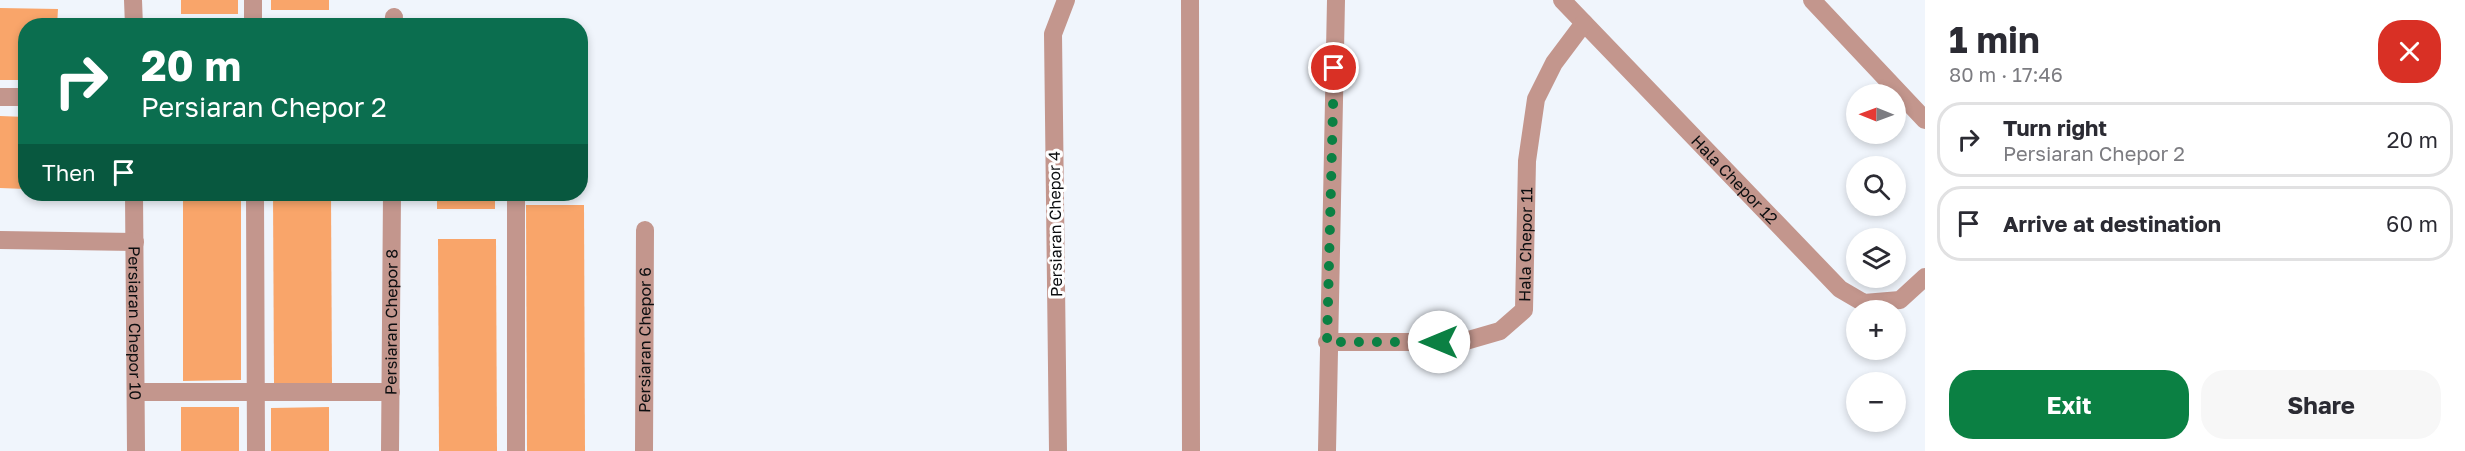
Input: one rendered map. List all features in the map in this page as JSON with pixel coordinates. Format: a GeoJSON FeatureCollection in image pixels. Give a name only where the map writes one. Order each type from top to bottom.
{"type":"FeatureCollection","features":[{"type":"Feature","properties":{"kind":"street"},"geometry":{"type":"LineString","coordinates":[[133,0],[134,18]]}},
{"type":"Feature","properties":{"kind":"street"},"geometry":{"type":"LineString","coordinates":[[253,0],[253,18]]}},
{"type":"Feature","properties":{"kind":"street","name":"Persiaran Chepor 4"},"geometry":{"type":"LineString","coordinates":[[1058,451],[1053,34],[1066,0]]}},
{"type":"Feature","properties":{"kind":"street"},"geometry":{"type":"LineString","coordinates":[[1190,0],[1191,451]]}},
{"type":"Feature","properties":{"kind":"street"},"geometry":{"type":"LineString","coordinates":[[1327,451],[1327,342],[1336,0]]}},
{"type":"Feature","properties":{"kind":"street","name":"Hala Chepor 12"},"geometry":{"type":"LineString","coordinates":[[1562,0],[1840,289],[1864,303],[1899,300],[1925,277]]}},
{"type":"Feature","properties":{"kind":"street"},"geometry":{"type":"LineString","coordinates":[[1812,0],[1925,120]]}},
{"type":"Feature","properties":{"kind":"street","name":"Hala Chepor 11"},"geometry":{"type":"LineString","coordinates":[[1327,342],[1462,342],[1500,331],[1524,309],[1527,161],[1536,99],[1554,63],[1584,23]]}},
{"type":"Feature","properties":{"kind":"street"},"geometry":{"type":"LineString","coordinates":[[0,96],[18,97]]}},
{"type":"Feature","properties":{"kind":"street","name":"Persiaran Chepor 10"},"geometry":{"type":"LineString","coordinates":[[134,201],[136,451]]}},
{"type":"Feature","properties":{"kind":"street"},"geometry":{"type":"LineString","coordinates":[[255,201],[256,451]]}},
{"type":"Feature","properties":{"kind":"street","name":"Persiaran Chepor 8"},"geometry":{"type":"LineString","coordinates":[[390,451],[392,201]]}},
{"type":"Feature","properties":{"kind":"street"},"geometry":{"type":"LineString","coordinates":[[516,201],[516,451]]}},
{"type":"Feature","properties":{"kind":"street","name":"Persiaran Chepor 6"},"geometry":{"type":"LineString","coordinates":[[644,451],[645,230]]}},
{"type":"Feature","properties":{"kind":"street"},"geometry":{"type":"LineString","coordinates":[[0,240],[135,242]]}},
{"type":"Feature","properties":{"kind":"street"},"geometry":{"type":"LineString","coordinates":[[136,392],[391,392]]}},
{"type":"Feature","properties":{"kind":"building"},"geometry":{"type":"Polygon","coordinates":[[[181,0],[238,0],[238,14],[181,14],[181,0]]]}},
{"type":"Feature","properties":{"kind":"building"},"geometry":{"type":"Polygon","coordinates":[[[271,0],[329,0],[329,10],[271,10],[271,0]]]}},
{"type":"Feature","properties":{"kind":"building"},"geometry":{"type":"Polygon","coordinates":[[[0,8],[58,9],[57,18],[18,18],[18,80],[0,80],[0,8]]]}},
{"type":"Feature","properties":{"kind":"building"},"geometry":{"type":"Polygon","coordinates":[[[0,116],[18,117],[18,189],[0,188],[0,116]]]}},
{"type":"Feature","properties":{"kind":"building"},"geometry":{"type":"Polygon","coordinates":[[[183,201],[241,201],[241,380],[183,381],[183,201]]]}},
{"type":"Feature","properties":{"kind":"building"},"geometry":{"type":"Polygon","coordinates":[[[273,201],[331,201],[332,383],[274,383],[273,201]]]}},
{"type":"Feature","properties":{"kind":"building"},"geometry":{"type":"Polygon","coordinates":[[[437,201],[495,201],[495,209],[437,209],[437,201]]]}},
{"type":"Feature","properties":{"kind":"building"},"geometry":{"type":"Polygon","coordinates":[[[526,205],[584,205],[585,451],[527,451],[526,205]]]}},
{"type":"Feature","properties":{"kind":"building"},"geometry":{"type":"Polygon","coordinates":[[[438,239],[496,239],[497,451],[439,451],[438,239]]]}},
{"type":"Feature","properties":{"kind":"building"},"geometry":{"type":"Polygon","coordinates":[[[181,407],[239,407],[239,451],[181,451],[181,407]]]}},
{"type":"Feature","properties":{"kind":"building"},"geometry":{"type":"Polygon","coordinates":[[[329,407],[329,451],[271,451],[271,408],[329,407]]]}},
{"type":"Feature","properties":{"kind":"route"},"geometry":{"type":"LineString","coordinates":[[1334,68],[1327,342],[1439,342]]}}]}
